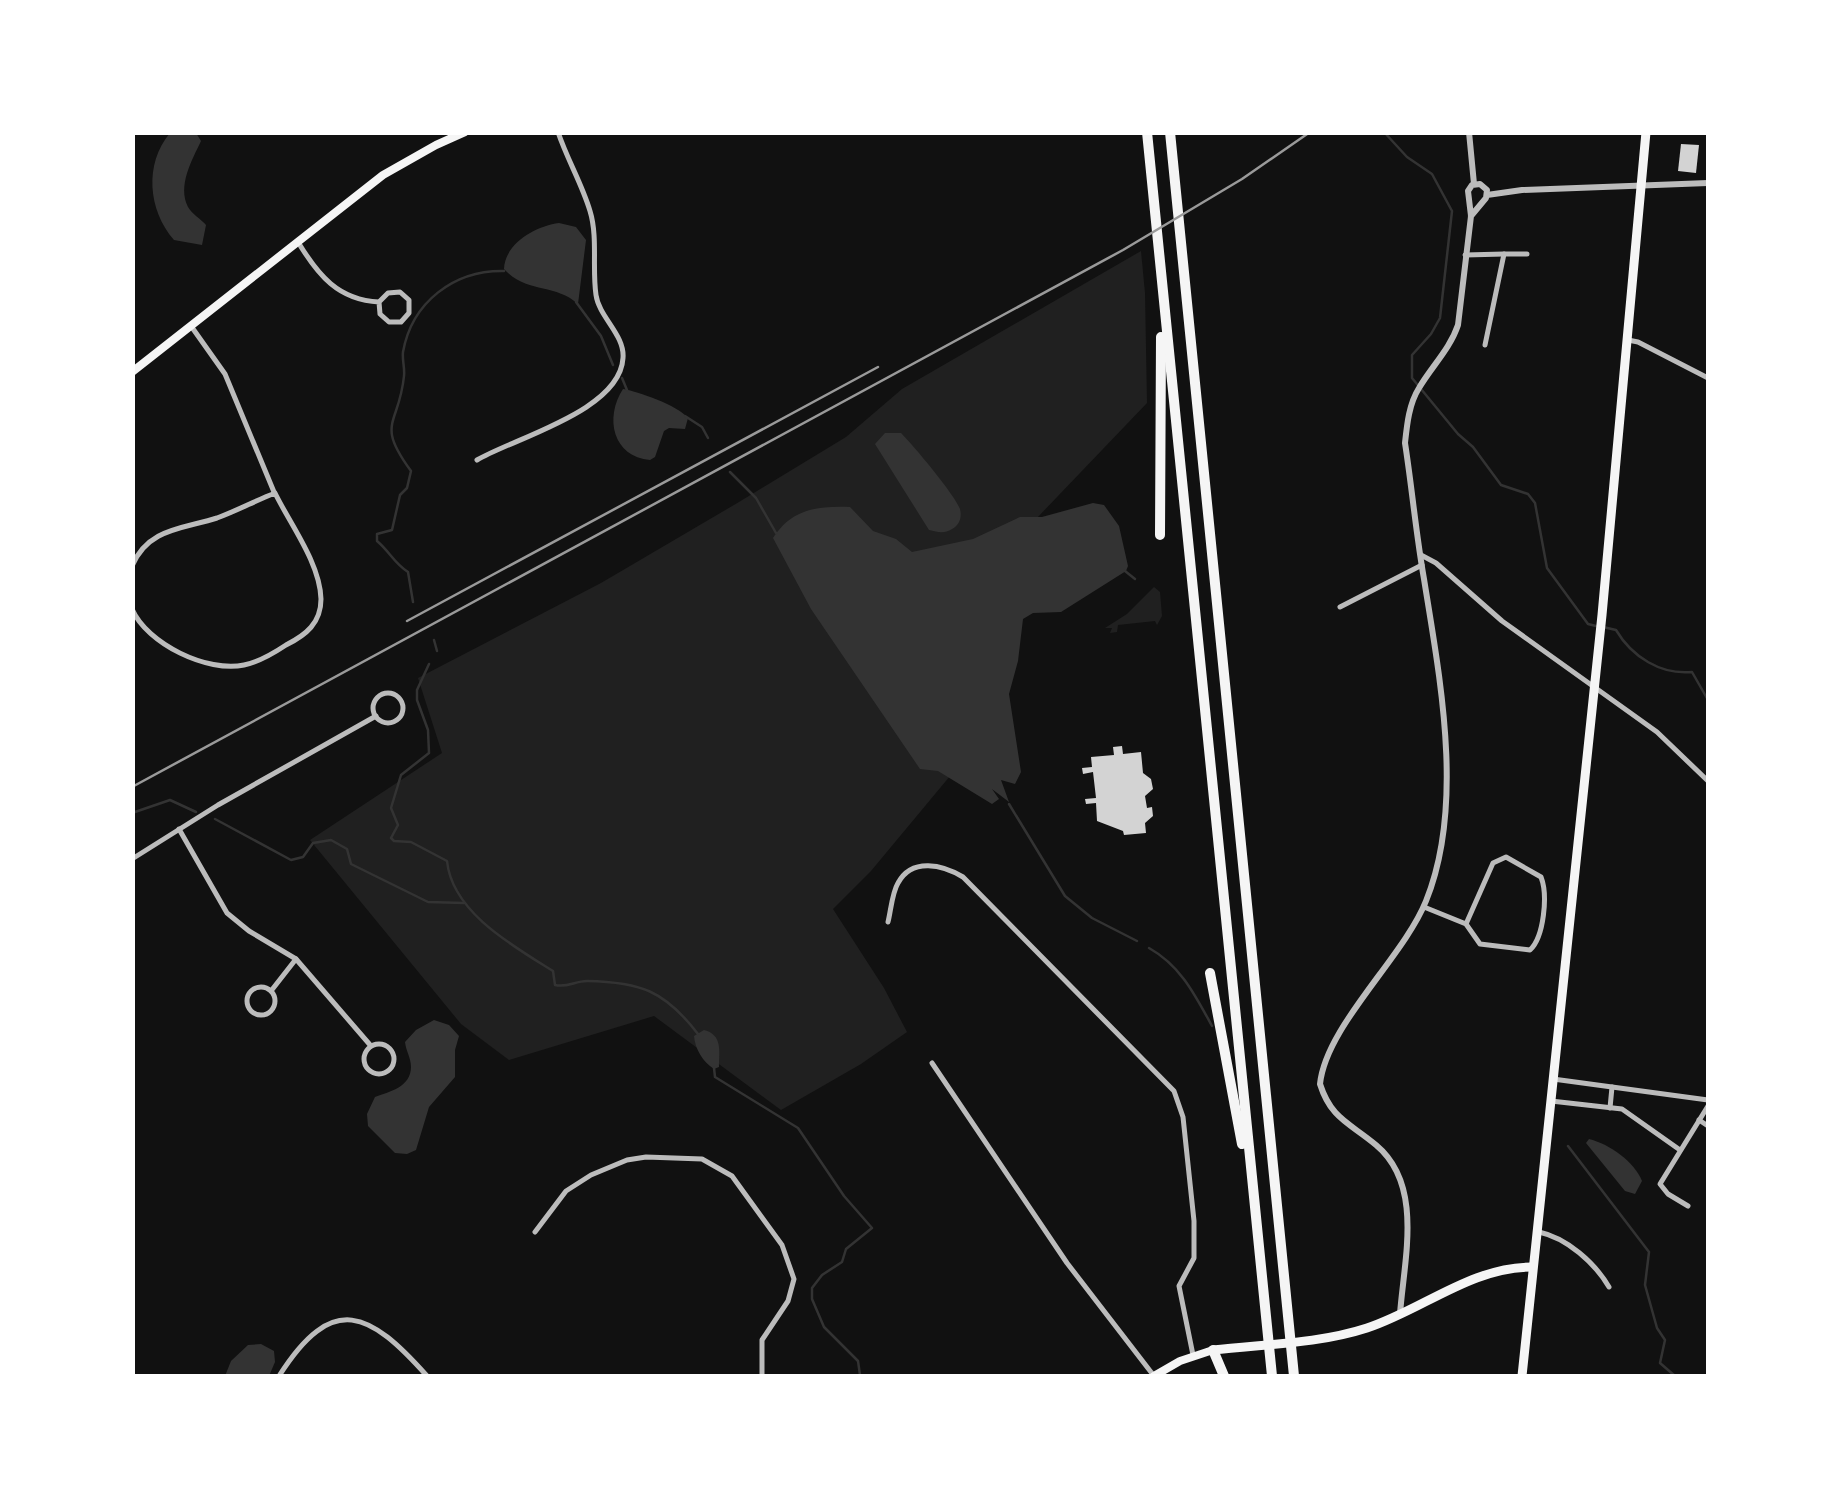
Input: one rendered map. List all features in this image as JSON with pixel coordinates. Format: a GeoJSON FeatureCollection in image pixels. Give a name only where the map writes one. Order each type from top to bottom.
{"type":"FeatureCollection","features":[{"type":"Feature","properties":{"kind":"highway"},"geometry":{"type":"LineString","coordinates":[[1147,132],[1272,1376]]}},
{"type":"Feature","properties":{"kind":"highway"},"geometry":{"type":"LineString","coordinates":[[1170,132],[1294,1376]]}},
{"type":"Feature","properties":{"kind":"highway"},"geometry":{"type":"LineString","coordinates":[[1160,266],[1160,534]]}},
{"type":"Feature","properties":{"kind":"highway"},"geometry":{"type":"LineString","coordinates":[[1210,972],[1226,1045],[1259,1249]]}},
{"type":"Feature","properties":{"kind":"highway"},"geometry":{"type":"LineString","coordinates":[[1213,1350],[1224,1376]]}},
{"type":"Feature","properties":{"kind":"main road"},"geometry":{"type":"LineString","coordinates":[[132,372],[382,176],[436,144],[466,132]]}},
{"type":"Feature","properties":{"kind":"main road"},"geometry":{"type":"LineString","coordinates":[[1522,1376],[1600,637],[1646,132]]}},
{"type":"Feature","properties":{"kind":"main road"},"geometry":{"type":"LineString","coordinates":[[1154,1376],[1193,1355],[1213,1350],[1313,1340],[1361,1330],[1497,1269],[1532,1267]]}},
{"type":"Feature","properties":{"kind":"street"},"geometry":{"type":"LineString","coordinates":[[477,460],[553,428],[589,404],[614,380],[624,357],[596,300],[591,213],[558,132]]}},
{"type":"Feature","properties":{"kind":"street"},"geometry":{"type":"LineString","coordinates":[[1468,132],[1474,184]]}},
{"type":"Feature","properties":{"kind":"street"},"geometry":{"type":"LineString","coordinates":[[1471,199],[1522,190],[1708,183]]}},
{"type":"Feature","properties":{"kind":"street"},"geometry":{"type":"LineString","coordinates":[[1471,216],[1485,198],[1485,187],[1474,184]]}},
{"type":"Feature","properties":{"kind":"street"},"geometry":{"type":"LineString","coordinates":[[1400,1315],[1407,1215],[1401,1179],[1380,1149],[1335,1116],[1320,1084],[1328,1052],[1424,907],[1438,869],[1444,835],[1442,690],[1405,443],[1416,392],[1452,342],[1458,325],[1471,216],[1468,190],[1474,184]]}},
{"type":"Feature","properties":{"kind":"street"},"geometry":{"type":"LineString","coordinates":[[298,242],[320,275],[343,294],[379,302]]}},
{"type":"Feature","properties":{"kind":"street"},"geometry":{"type":"LineString","coordinates":[[1486,345],[1504,254]]}},
{"type":"Feature","properties":{"kind":"street"},"geometry":{"type":"LineString","coordinates":[[1464,256],[1527,254]]}},
{"type":"Feature","properties":{"kind":"street"},"geometry":{"type":"LineString","coordinates":[[400,292],[409,300],[410,313],[401,322],[389,322],[380,314],[379,302],[388,293],[400,292]]}},
{"type":"Feature","properties":{"kind":"street"},"geometry":{"type":"LineString","coordinates":[[132,609],[158,639],[218,666],[244,666],[308,631],[320,609],[319,582],[274,493],[240,405],[225,374],[192,326]]}},
{"type":"Feature","properties":{"kind":"street"},"geometry":{"type":"LineString","coordinates":[[1628,340],[1708,378]]}},
{"type":"Feature","properties":{"kind":"street"},"geometry":{"type":"LineString","coordinates":[[132,566],[143,548],[166,531],[217,518],[274,493]]}},
{"type":"Feature","properties":{"kind":"street"},"geometry":{"type":"LineString","coordinates":[[1420,555],[1436,563],[1502,621],[1658,732],[1708,781]]}},
{"type":"Feature","properties":{"kind":"street"},"geometry":{"type":"LineString","coordinates":[[1340,607],[1422,565]]}},
{"type":"Feature","properties":{"kind":"street"},"geometry":{"type":"LineString","coordinates":[[390,693],[400,698],[403,709],[398,719],[387,722],[376,716],[374,705],[379,696],[390,693]]}},
{"type":"Feature","properties":{"kind":"street"},"geometry":{"type":"LineString","coordinates":[[132,859],[376,716]]}},
{"type":"Feature","properties":{"kind":"street"},"geometry":{"type":"LineString","coordinates":[[179,830],[227,913],[249,931],[296,958],[371,1046]]}},
{"type":"Feature","properties":{"kind":"street"},"geometry":{"type":"LineString","coordinates":[[1424,907],[1466,924],[1480,944],[1530,950],[1539,939],[1544,890],[1541,877],[1506,857],[1499,858],[1493,863],[1466,924]]}},
{"type":"Feature","properties":{"kind":"street"},"geometry":{"type":"LineString","coordinates":[[888,922],[897,883],[906,874],[931,865],[946,867],[963,877],[1174,1091],[1184,1117],[1194,1221],[1194,1258],[1179,1286],[1193,1355]]}},
{"type":"Feature","properties":{"kind":"street"},"geometry":{"type":"LineString","coordinates":[[271,991],[296,958]]}},
{"type":"Feature","properties":{"kind":"street"},"geometry":{"type":"LineString","coordinates":[[259,988],[271,991],[275,1000],[270,1012],[252,1012],[248,1000],[251,992],[259,988]]}},
{"type":"Feature","properties":{"kind":"street"},"geometry":{"type":"LineString","coordinates":[[382,1044],[392,1050],[394,1062],[388,1072],[376,1074],[366,1067],[364,1055],[371,1046],[382,1044]]}},
{"type":"Feature","properties":{"kind":"street"},"geometry":{"type":"LineString","coordinates":[[932,1063],[1067,1263],[1154,1376]]}},
{"type":"Feature","properties":{"kind":"street"},"geometry":{"type":"LineString","coordinates":[[1552,1079],[1708,1103],[1660,1184],[1688,1206]]}},
{"type":"Feature","properties":{"kind":"street"},"geometry":{"type":"LineString","coordinates":[[1610,1108],[1612,1087]]}},
{"type":"Feature","properties":{"kind":"street"},"geometry":{"type":"LineString","coordinates":[[1551,1101],[1622,1109],[1680,1150]]}},
{"type":"Feature","properties":{"kind":"street"},"geometry":{"type":"LineString","coordinates":[[1699,1120],[1708,1126]]}},
{"type":"Feature","properties":{"kind":"street"},"geometry":{"type":"LineString","coordinates":[[535,1232],[566,1191],[627,1160],[702,1159],[732,1176],[782,1245],[794,1278],[788,1301],[762,1340],[762,1376]]}},
{"type":"Feature","properties":{"kind":"street"},"geometry":{"type":"LineString","coordinates":[[1536,1231],[1552,1234],[1579,1254],[1609,1287]]}},
{"type":"Feature","properties":{"kind":"street"},"geometry":{"type":"LineString","coordinates":[[280,1376],[298,1347],[329,1324],[353,1320],[371,1323],[397,1342],[427,1376]]}},
{"type":"Feature","properties":{"kind":"shaded area"},"geometry":{"type":"Polygon","coordinates":[[[170,133],[196,133],[201,141],[184,190],[188,207],[206,225],[202,245],[174,240],[154,201],[156,159],[170,133]]]}},
{"type":"Feature","properties":{"kind":"shaded area"},"geometry":{"type":"Polygon","coordinates":[[[559,223],[576,227],[586,240],[578,304],[560,293],[522,282],[504,269],[510,251],[523,237],[559,223]]]}},
{"type":"Feature","properties":{"kind":"shaded area"},"geometry":{"type":"Polygon","coordinates":[[[1141,251],[1147,403],[947,612],[975,746],[871,871],[833,909],[907,1032],[781,1110],[654,1016],[509,1060],[461,1024],[310,840],[442,753],[418,678],[601,583],[739,502],[846,437],[902,389],[1141,251]]]}},
{"type":"Feature","properties":{"kind":"shaded area"},"geometry":{"type":"Polygon","coordinates":[[[623,389],[667,404],[688,418],[685,429],[664,431],[655,457],[650,460],[628,452],[616,434],[614,412],[623,389]]]}},
{"type":"Feature","properties":{"kind":"shaded area"},"geometry":{"type":"Polygon","coordinates":[[[885,433],[901,433],[957,502],[961,515],[955,527],[944,532],[929,530],[875,444],[885,433]]]}},
{"type":"Feature","properties":{"kind":"shaded area"},"geometry":{"type":"Polygon","coordinates":[[[1093,503],[1104,505],[1119,526],[1128,566],[1061,612],[1033,613],[1023,619],[1009,694],[1021,772],[1015,784],[1001,780],[1009,802],[992,789],[999,799],[992,804],[938,771],[920,769],[811,609],[773,538],[788,521],[806,511],[850,507],[873,531],[896,539],[912,552],[973,539],[1020,517],[1042,517],[1093,503]]]}},
{"type":"Feature","properties":{"kind":"shaded area"},"geometry":{"type":"Polygon","coordinates":[[[1154,587],[1160,592],[1162,616],[1157,625],[1155,621],[1118,625],[1117,632],[1110,633],[1112,628],[1105,628],[1127,614],[1154,587]]]}},
{"type":"Feature","properties":{"kind":"shaded area"},"geometry":{"type":"Polygon","coordinates":[[[434,1020],[449,1025],[459,1036],[455,1077],[429,1107],[416,1150],[395,1153],[368,1126],[367,1114],[375,1097],[398,1088],[407,1079],[411,1067],[405,1042],[434,1020]]]}},
{"type":"Feature","properties":{"kind":"shaded area"},"geometry":{"type":"Polygon","coordinates":[[[704,1030],[719,1044],[719,1067],[714,1069],[703,1059],[695,1041],[694,1036],[704,1030]]]}},
{"type":"Feature","properties":{"kind":"shaded area"},"geometry":{"type":"Polygon","coordinates":[[[1589,1139],[1612,1149],[1633,1167],[1642,1181],[1635,1194],[1625,1191],[1586,1143],[1589,1139]]]}},
{"type":"Feature","properties":{"kind":"shaded area"},"geometry":{"type":"Polygon","coordinates":[[[261,1344],[274,1351],[275,1362],[269,1376],[225,1376],[231,1361],[248,1345],[261,1344]]]}},
{"type":"Feature","properties":{"kind":"building"},"geometry":{"type":"Polygon","coordinates":[[[1681,144],[1699,145],[1696,173],[1678,171],[1681,144]]]}},
{"type":"Feature","properties":{"kind":"building"},"geometry":{"type":"Polygon","coordinates":[[[1122,746],[1123,754],[1141,752],[1143,773],[1151,779],[1153,789],[1145,796],[1153,816],[1145,823],[1146,833],[1124,835],[1123,831],[1097,821],[1096,803],[1086,804],[1085,799],[1096,798],[1093,772],[1083,774],[1082,768],[1092,767],[1091,757],[1114,755],[1113,747],[1122,746]]]}},
{"type":"Feature","properties":{"kind":"waterway"},"geometry":{"type":"LineString","coordinates":[[1384,132],[1407,157],[1432,174],[1452,211],[1440,318],[1412,355],[1412,378],[1501,485],[1528,494],[1535,503],[1547,568],[1588,624],[1596,626]]}},
{"type":"Feature","properties":{"kind":"waterway"},"geometry":{"type":"LineString","coordinates":[[413,602],[408,572],[377,541],[377,534],[392,530],[400,495],[407,488],[411,471],[392,433],[404,373],[403,352],[416,318],[438,292],[468,276],[504,271]]}},
{"type":"Feature","properties":{"kind":"waterway"},"geometry":{"type":"LineString","coordinates":[[576,302],[601,336],[613,365]]}},
{"type":"Feature","properties":{"kind":"waterway"},"geometry":{"type":"LineString","coordinates":[[622,378],[627,390]]}},
{"type":"Feature","properties":{"kind":"waterway"},"geometry":{"type":"LineString","coordinates":[[685,416],[702,427],[708,438]]}},
{"type":"Feature","properties":{"kind":"waterway"},"geometry":{"type":"LineString","coordinates":[[730,472],[756,498],[776,533]]}},
{"type":"Feature","properties":{"kind":"waterway"},"geometry":{"type":"LineString","coordinates":[[1125,571],[1135,579]]}},
{"type":"Feature","properties":{"kind":"waterway"},"geometry":{"type":"LineString","coordinates":[[1603,627],[1616,630],[1648,662],[1669,671],[1692,672],[1708,700]]}},
{"type":"Feature","properties":{"kind":"waterway"},"geometry":{"type":"LineString","coordinates":[[434,640],[437,651]]}},
{"type":"Feature","properties":{"kind":"waterway"},"geometry":{"type":"LineString","coordinates":[[429,664],[417,690],[428,730],[429,753],[401,775],[391,808],[398,825],[391,838],[411,842],[447,861],[451,879],[472,912],[503,939],[553,971],[555,985],[587,981],[637,987],[663,999],[698,1034]]}},
{"type":"Feature","properties":{"kind":"waterway"},"geometry":{"type":"LineString","coordinates":[[132,813],[170,800],[196,812]]}},
{"type":"Feature","properties":{"kind":"waterway"},"geometry":{"type":"LineString","coordinates":[[1009,804],[1065,896],[1092,918],[1137,941]]}},
{"type":"Feature","properties":{"kind":"waterway"},"geometry":{"type":"LineString","coordinates":[[215,819],[291,860],[303,857],[313,843],[331,840],[347,849],[351,864],[428,902],[464,903]]}},
{"type":"Feature","properties":{"kind":"waterway"},"geometry":{"type":"LineString","coordinates":[[1149,948],[1179,972],[1212,1026]]}},
{"type":"Feature","properties":{"kind":"waterway"},"geometry":{"type":"LineString","coordinates":[[714,1068],[715,1077],[798,1128],[844,1196],[872,1228],[846,1249],[842,1262],[822,1275],[812,1288],[812,1299],[824,1327],[858,1361],[860,1375]]}},
{"type":"Feature","properties":{"kind":"waterway"},"geometry":{"type":"LineString","coordinates":[[1568,1146],[1649,1252],[1645,1285],[1657,1328],[1665,1340],[1660,1363],[1675,1376]]}},
{"type":"Feature","properties":{"kind":"railway"},"geometry":{"type":"LineString","coordinates":[[132,787],[1123,250],[1242,179],[1310,132]]}},
{"type":"Feature","properties":{"kind":"railway"},"geometry":{"type":"LineString","coordinates":[[407,621],[878,367]]}}]}
